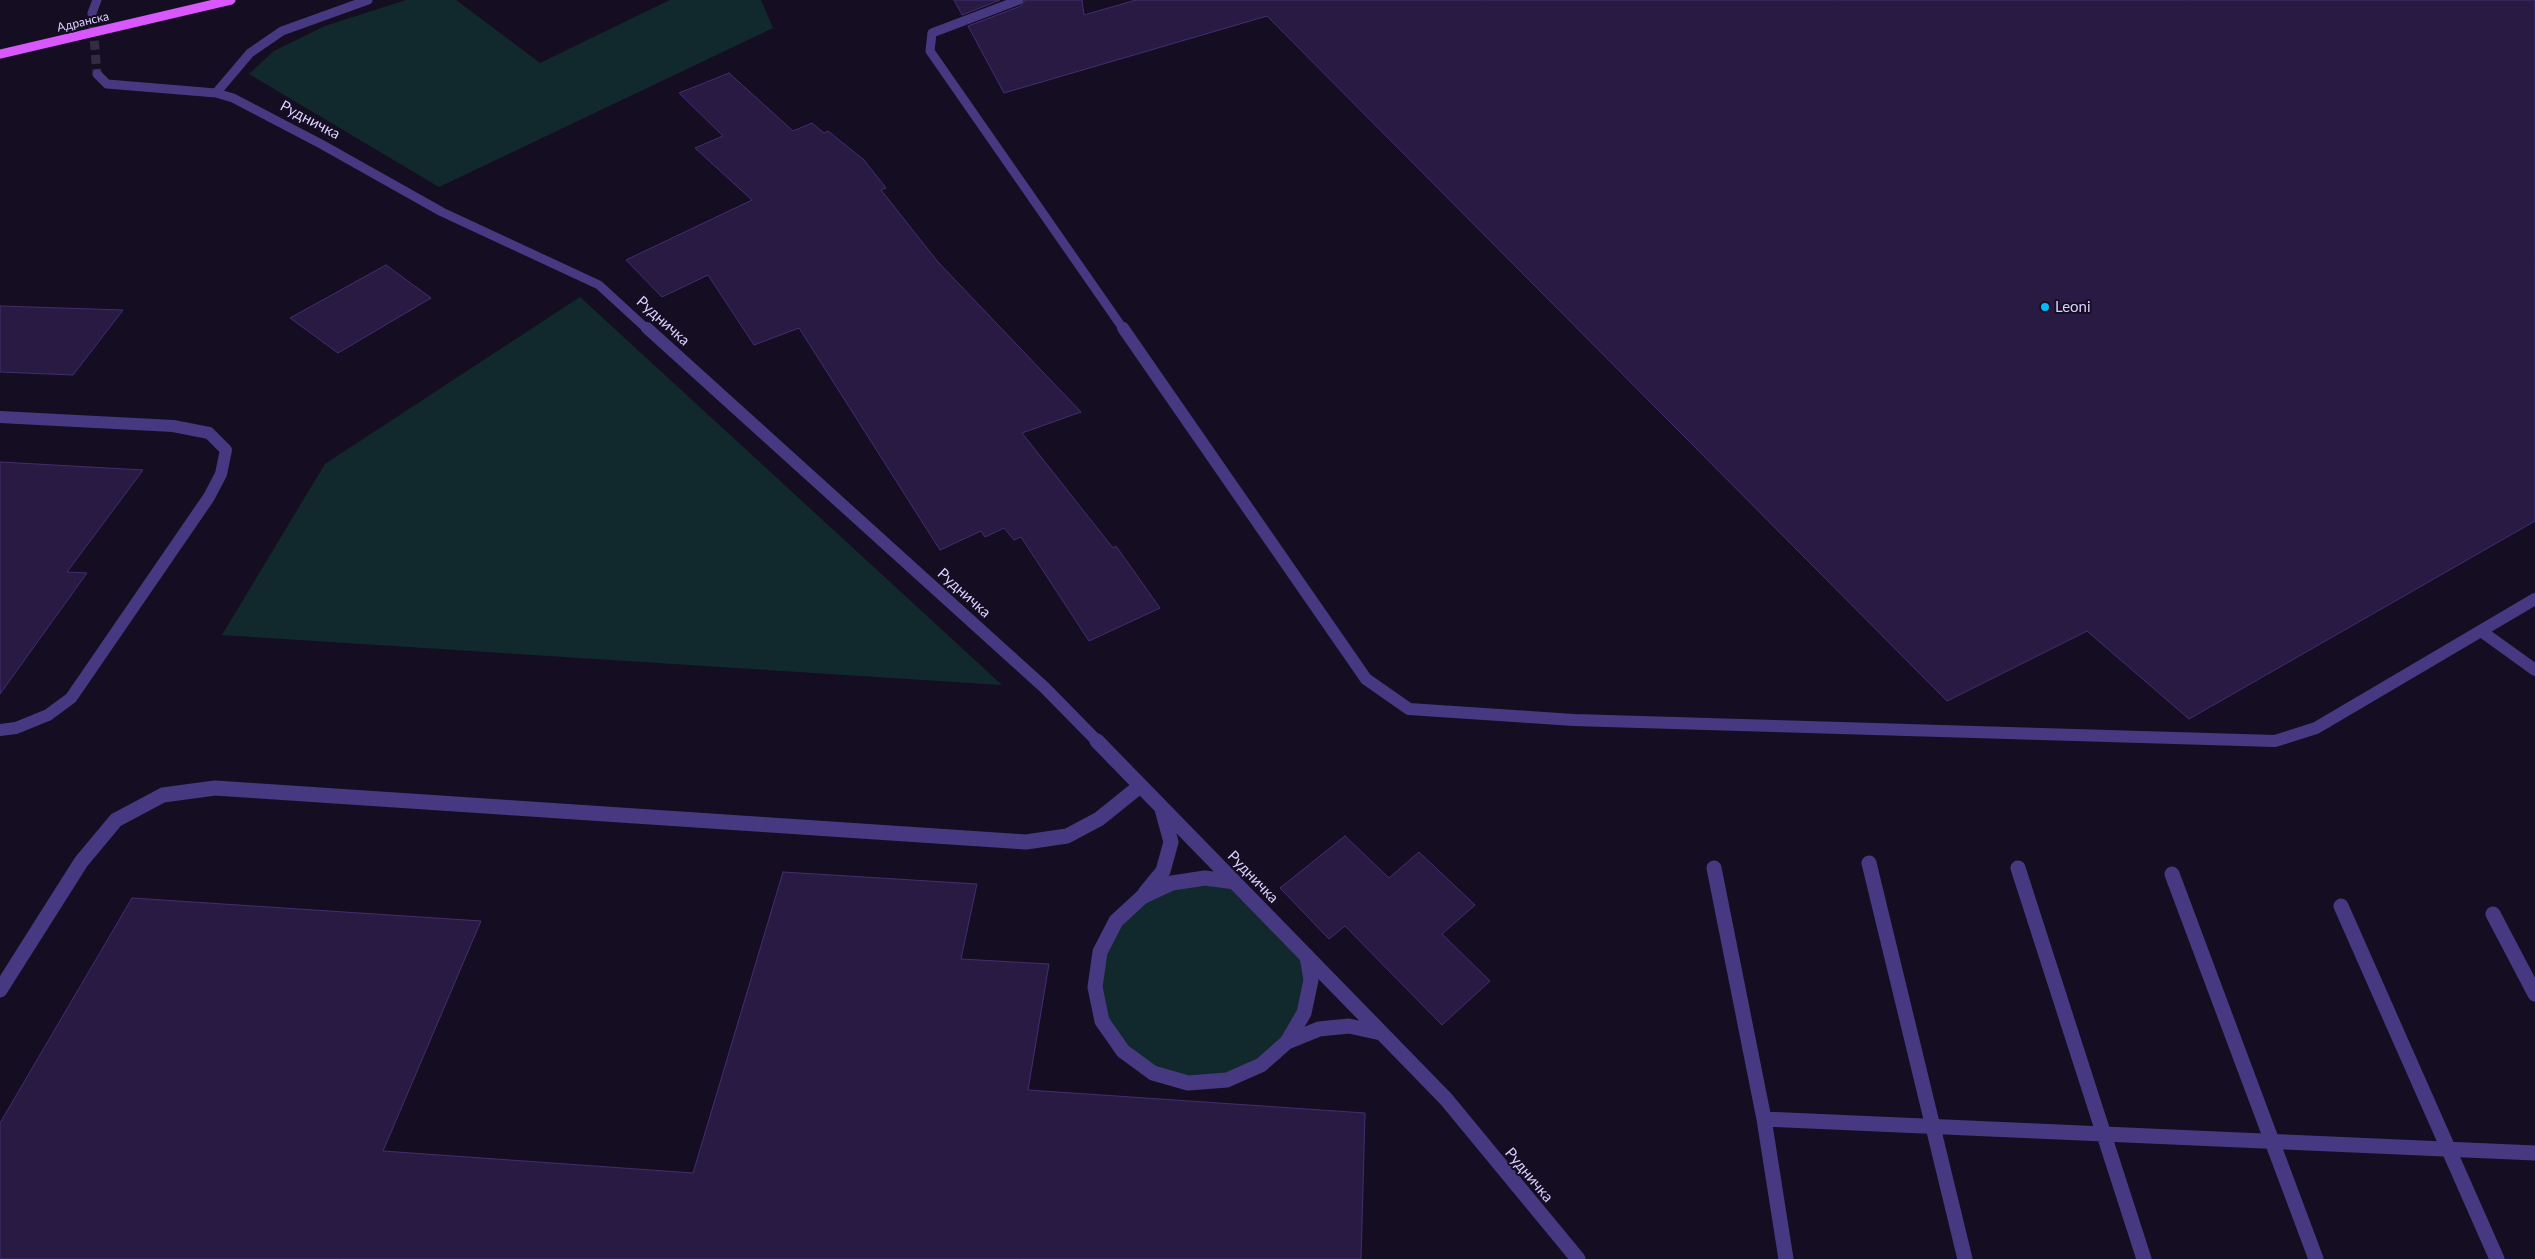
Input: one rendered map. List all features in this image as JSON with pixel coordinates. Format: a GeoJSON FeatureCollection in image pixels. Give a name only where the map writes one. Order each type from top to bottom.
{"type":"FeatureCollection","features":[{"type":"Feature","properties":{"kind":"main road","name":"Адранска"},"geometry":{"type":"LineString","coordinates":[[0,54],[231,0]]}},
{"type":"Feature","properties":{"kind":"street"},"geometry":{"type":"LineString","coordinates":[[92,13],[97,0]]}},
{"type":"Feature","properties":{"kind":"street"},"geometry":{"type":"LineString","coordinates":[[216,92],[250,53],[282,31],[368,0]]}},
{"type":"Feature","properties":{"kind":"street"},"geometry":{"type":"LineString","coordinates":[[1019,0],[932,33],[930,51],[1366,679],[1409,709],[1574,720],[2275,741],[2316,728],[2535,599]]}},
{"type":"Feature","properties":{"kind":"street","name":"Рудничка"},"geometry":{"type":"LineString","coordinates":[[97,74],[107,84],[216,92],[233,98],[442,212],[599,285],[1045,688],[1446,1099],[1578,1259]]}},
{"type":"Feature","properties":{"kind":"street"},"geometry":{"type":"LineString","coordinates":[[0,417],[173,426],[209,433],[226,450],[221,474],[209,497],[71,698],[48,715],[16,728],[0,730]]}},
{"type":"Feature","properties":{"kind":"street"},"geometry":{"type":"LineString","coordinates":[[2481,631],[2535,670]]}},
{"type":"Feature","properties":{"kind":"street"},"geometry":{"type":"LineString","coordinates":[[0,990],[81,862],[116,820],[162,795],[215,788],[1026,842],[1067,836],[1098,819],[1140,786]]}},
{"type":"Feature","properties":{"kind":"street"},"geometry":{"type":"LineString","coordinates":[[1162,808],[1170,842],[1163,871],[1142,897],[1116,921],[1100,952],[1095,987],[1102,1021],[1123,1051],[1152,1073],[1188,1083],[1227,1080],[1261,1065],[1288,1042],[1319,1029],[1349,1026],[1382,1034]]}},
{"type":"Feature","properties":{"kind":"street"},"geometry":{"type":"LineString","coordinates":[[1869,863],[1965,1259]]}},
{"type":"Feature","properties":{"kind":"street"},"geometry":{"type":"LineString","coordinates":[[1714,868],[1764,1118],[1786,1259]]}},
{"type":"Feature","properties":{"kind":"street"},"geometry":{"type":"LineString","coordinates":[[2018,868],[2144,1259]]}},
{"type":"Feature","properties":{"kind":"street"},"geometry":{"type":"LineString","coordinates":[[2172,874],[2316,1259]]}},
{"type":"Feature","properties":{"kind":"street"},"geometry":{"type":"LineString","coordinates":[[1142,897],[1172,883],[1205,878],[1235,882]]}},
{"type":"Feature","properties":{"kind":"street"},"geometry":{"type":"LineString","coordinates":[[2341,906],[2497,1259]]}},
{"type":"Feature","properties":{"kind":"street"},"geometry":{"type":"LineString","coordinates":[[2493,914],[2535,994]]}},
{"type":"Feature","properties":{"kind":"street"},"geometry":{"type":"LineString","coordinates":[[1288,1042],[1304,1013],[1311,980],[1307,956]]}},
{"type":"Feature","properties":{"kind":"street"},"geometry":{"type":"LineString","coordinates":[[1764,1118],[2535,1153]]}},
{"type":"Feature","properties":{"kind":"green space"},"geometry":{"type":"Polygon","coordinates":[[[406,0],[456,0],[540,63],[670,0],[761,0],[773,28],[439,187],[249,74],[274,51],[325,26],[406,0]]]}},
{"type":"Feature","properties":{"kind":"green space"},"geometry":{"type":"Polygon","coordinates":[[[580,297],[1002,685],[222,635],[325,464],[580,297]]]}},
{"type":"Feature","properties":{"kind":"green space"},"geometry":{"type":"Polygon","coordinates":[[[1235,882],[1307,956],[1311,980],[1287,1042],[1227,1080],[1153,1073],[1102,1021],[1100,952],[1116,921],[1172,883],[1235,882]]]}},
{"type":"Feature","properties":{"kind":"building"},"geometry":{"type":"Polygon","coordinates":[[[954,0],[1000,0],[962,15],[954,0]]]}},
{"type":"Feature","properties":{"kind":"building","name":"Leoni"},"geometry":{"type":"Polygon","coordinates":[[[1025,0],[1082,0],[1084,15],[1136,0],[2535,0],[2535,521],[2189,719],[2087,631],[1947,701],[1267,16],[1004,93],[968,26],[1021,6],[1025,0]]]}},
{"type":"Feature","properties":{"kind":"building"},"geometry":{"type":"Polygon","coordinates":[[[729,73],[793,131],[812,123],[824,133],[828,131],[864,160],[886,188],[881,190],[938,262],[1081,412],[1022,433],[1113,548],[1116,546],[1160,608],[1089,641],[1021,537],[1014,540],[1004,528],[985,537],[981,531],[940,550],[799,328],[754,345],[708,275],[662,297],[626,260],[752,200],[695,148],[723,136],[679,93],[729,73]]]}},
{"type":"Feature","properties":{"kind":"building"},"geometry":{"type":"Polygon","coordinates":[[[386,265],[431,298],[338,353],[290,318],[386,265]]]}},
{"type":"Feature","properties":{"kind":"building"},"geometry":{"type":"Polygon","coordinates":[[[0,306],[123,310],[73,375],[0,372],[0,306]]]}},
{"type":"Feature","properties":{"kind":"building"},"geometry":{"type":"Polygon","coordinates":[[[0,462],[143,470],[67,572],[87,573],[0,694],[0,462]]]}},
{"type":"Feature","properties":{"kind":"building"},"geometry":{"type":"Polygon","coordinates":[[[1345,836],[1389,878],[1419,852],[1475,905],[1442,934],[1490,981],[1442,1025],[1345,926],[1329,939],[1280,888],[1345,836]]]}},
{"type":"Feature","properties":{"kind":"building"},"geometry":{"type":"Polygon","coordinates":[[[783,872],[977,884],[961,959],[1049,964],[1028,1090],[1365,1113],[1361,1259],[0,1259],[0,1123],[132,898],[481,921],[383,1151],[693,1173],[783,872]]]}},
{"type":"Feature","properties":{"kind":"tunnel"},"geometry":{"type":"LineString","coordinates":[[92,13],[97,74]]}},
{"type":"Feature","properties":{"kind":"place","name":"Leoni"},"geometry":{"type":"Point","coordinates":[2045,307]}}]}
